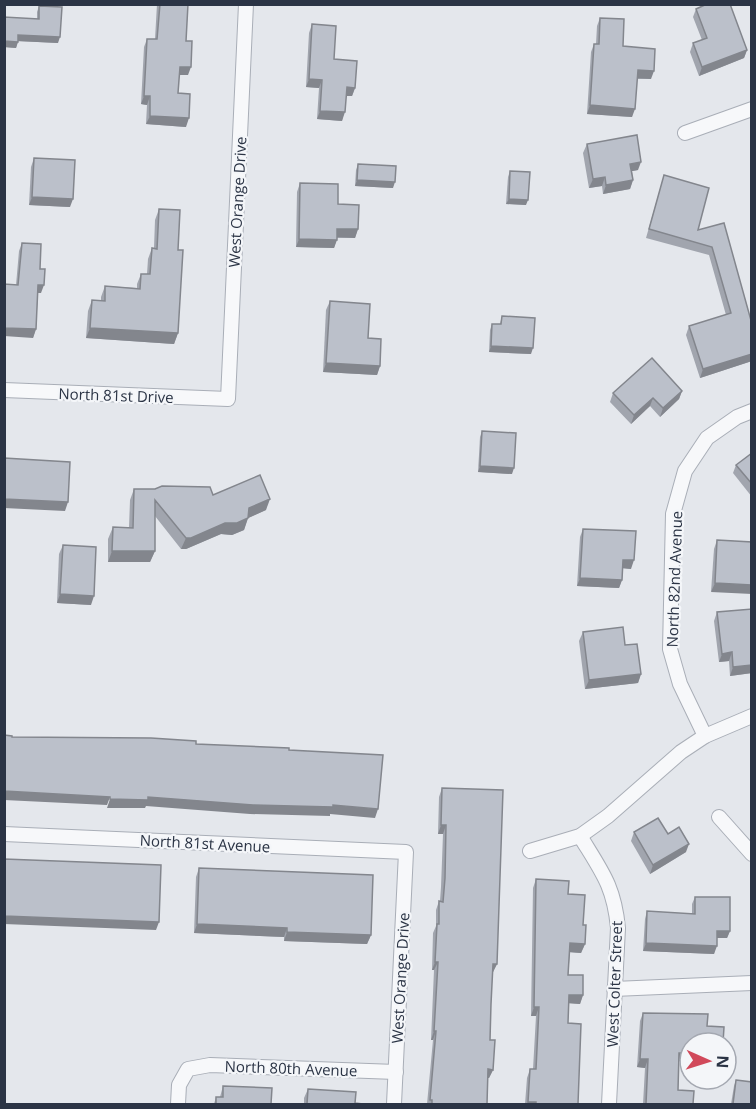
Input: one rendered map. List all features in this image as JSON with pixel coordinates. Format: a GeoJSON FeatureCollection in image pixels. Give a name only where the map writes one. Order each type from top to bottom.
{"type":"FeatureCollection","features":[{"type":"Feature","properties":{"kind":"street","name":"West Orange Drive"},"geometry":{"type":"LineString","coordinates":[[228,399],[246,4]]}},
{"type":"Feature","properties":{"kind":"street"},"geometry":{"type":"LineString","coordinates":[[685,133],[752,109]]}},
{"type":"Feature","properties":{"kind":"street","name":"North 81st Drive"},"geometry":{"type":"LineString","coordinates":[[4,390],[228,399]]}},
{"type":"Feature","properties":{"kind":"street","name":"North 82nd Avenue"},"geometry":{"type":"LineString","coordinates":[[705,736],[680,684],[670,649],[672,514],[685,471],[706,438],[737,417],[752,411]]}},
{"type":"Feature","properties":{"kind":"street"},"geometry":{"type":"LineString","coordinates":[[530,851],[580,836],[608,816],[681,752],[705,736],[752,716]]}},
{"type":"Feature","properties":{"kind":"street"},"geometry":{"type":"LineString","coordinates":[[719,817],[752,854]]}},
{"type":"Feature","properties":{"kind":"street","name":"North 81st Avenue"},"geometry":{"type":"LineString","coordinates":[[4,834],[406,852]]}},
{"type":"Feature","properties":{"kind":"street","name":"West Colter Street"},"geometry":{"type":"LineString","coordinates":[[580,836],[611,888],[618,928],[609,1104]]}},
{"type":"Feature","properties":{"kind":"street","name":"West Orange Drive"},"geometry":{"type":"LineString","coordinates":[[394,1104],[406,852]]}},
{"type":"Feature","properties":{"kind":"street"},"geometry":{"type":"LineString","coordinates":[[614,989],[752,983]]}},
{"type":"Feature","properties":{"kind":"street","name":"North 80th Avenue"},"geometry":{"type":"LineString","coordinates":[[178,1104],[179,1086],[188,1069],[210,1065],[396,1072]]}},
{"type":"Feature","properties":{"kind":"building"},"geometry":{"type":"Polygon","coordinates":[[[160,4],[188,4],[186,41],[192,41],[191,67],[180,67],[178,93],[190,94],[189,118],[150,116],[150,96],[144,96],[147,39],[157,39],[160,4]]]}},
{"type":"Feature","properties":{"kind":"building"},"geometry":{"type":"Polygon","coordinates":[[[707,4],[730,4],[747,50],[702,67],[693,43],[707,38],[696,9],[707,4]]]}},
{"type":"Feature","properties":{"kind":"building"},"geometry":{"type":"Polygon","coordinates":[[[39,6],[62,7],[60,37],[18,35],[18,42],[4,41],[4,17],[39,19],[39,6]]]}},
{"type":"Feature","properties":{"kind":"building"},"geometry":{"type":"Polygon","coordinates":[[[600,18],[624,19],[623,46],[655,49],[654,71],[638,70],[635,109],[590,105],[594,44],[599,44],[600,18]]]}},
{"type":"Feature","properties":{"kind":"building"},"geometry":{"type":"Polygon","coordinates":[[[312,24],[336,26],[334,59],[357,61],[355,88],[347,87],[345,112],[320,111],[322,80],[309,79],[312,24]]]}},
{"type":"Feature","properties":{"kind":"building"},"geometry":{"type":"Polygon","coordinates":[[[637,135],[641,162],[630,164],[633,180],[606,185],[605,177],[593,179],[587,144],[637,135]]]}},
{"type":"Feature","properties":{"kind":"building"},"geometry":{"type":"Polygon","coordinates":[[[34,158],[75,160],[73,199],[32,197],[34,158]]]}},
{"type":"Feature","properties":{"kind":"building"},"geometry":{"type":"Polygon","coordinates":[[[358,164],[396,166],[395,182],[357,180],[358,164]]]}},
{"type":"Feature","properties":{"kind":"building"},"geometry":{"type":"Polygon","coordinates":[[[510,171],[530,172],[528,200],[509,199],[510,171]]]}},
{"type":"Feature","properties":{"kind":"building"},"geometry":{"type":"Polygon","coordinates":[[[664,175],[709,188],[698,230],[724,223],[752,324],[752,354],[703,369],[689,326],[731,313],[712,247],[649,229],[664,175]]]}},
{"type":"Feature","properties":{"kind":"building"},"geometry":{"type":"Polygon","coordinates":[[[300,183],[338,184],[338,204],[359,205],[358,229],[337,229],[337,240],[299,239],[300,183]]]}},
{"type":"Feature","properties":{"kind":"building"},"geometry":{"type":"Polygon","coordinates":[[[159,209],[180,210],[178,250],[183,250],[178,333],[90,328],[92,300],[105,301],[105,286],[140,289],[141,274],[150,274],[152,248],[157,249],[159,209]]]}},
{"type":"Feature","properties":{"kind":"building"},"geometry":{"type":"Polygon","coordinates":[[[22,243],[41,244],[40,269],[45,269],[44,285],[38,285],[36,329],[4,328],[4,284],[18,285],[22,243]]]}},
{"type":"Feature","properties":{"kind":"building"},"geometry":{"type":"Polygon","coordinates":[[[330,301],[370,304],[368,338],[381,339],[380,366],[326,363],[330,301]]]}},
{"type":"Feature","properties":{"kind":"building"},"geometry":{"type":"Polygon","coordinates":[[[502,316],[535,318],[533,348],[491,346],[492,324],[501,324],[502,316]]]}},
{"type":"Feature","properties":{"kind":"building"},"geometry":{"type":"Polygon","coordinates":[[[652,358],[682,391],[663,408],[653,398],[634,415],[613,393],[652,358]]]}},
{"type":"Feature","properties":{"kind":"building"},"geometry":{"type":"Polygon","coordinates":[[[482,431],[516,433],[514,468],[480,466],[482,431]]]}},
{"type":"Feature","properties":{"kind":"building"},"geometry":{"type":"Polygon","coordinates":[[[752,453],[752,484],[736,465],[752,453]]]}},
{"type":"Feature","properties":{"kind":"building"},"geometry":{"type":"Polygon","coordinates":[[[4,458],[70,462],[68,502],[4,499],[4,458]]]}},
{"type":"Feature","properties":{"kind":"building"},"geometry":{"type":"Polygon","coordinates":[[[260,475],[270,499],[249,508],[248,518],[237,523],[225,523],[186,538],[155,500],[155,551],[112,551],[113,527],[133,528],[134,489],[155,489],[162,486],[210,487],[213,495],[260,475]]]}},
{"type":"Feature","properties":{"kind":"building"},"geometry":{"type":"Polygon","coordinates":[[[583,529],[636,531],[634,560],[623,560],[622,580],[580,578],[583,529]]]}},
{"type":"Feature","properties":{"kind":"building"},"geometry":{"type":"Polygon","coordinates":[[[717,540],[752,542],[752,585],[715,583],[717,540]]]}},
{"type":"Feature","properties":{"kind":"building"},"geometry":{"type":"Polygon","coordinates":[[[63,545],[96,547],[94,596],[60,594],[63,545]]]}},
{"type":"Feature","properties":{"kind":"building"},"geometry":{"type":"Polygon","coordinates":[[[752,609],[752,665],[733,667],[732,652],[722,654],[717,612],[752,609]]]}},
{"type":"Feature","properties":{"kind":"building"},"geometry":{"type":"Polygon","coordinates":[[[623,627],[625,645],[637,644],[641,674],[589,680],[583,632],[623,627]]]}},
{"type":"Feature","properties":{"kind":"building"},"geometry":{"type":"Polygon","coordinates":[[[4,735],[12,737],[151,738],[196,741],[196,744],[383,755],[378,809],[333,805],[333,807],[253,805],[148,797],[148,800],[110,799],[110,797],[4,791],[4,735]]]}},
{"type":"Feature","properties":{"kind":"building"},"geometry":{"type":"Polygon","coordinates":[[[442,788],[503,790],[497,964],[493,964],[491,1004],[490,1040],[495,1040],[493,1070],[488,1069],[487,1104],[432,1104],[430,1100],[436,1031],[434,1031],[438,962],[435,962],[437,924],[439,924],[439,901],[443,902],[445,878],[446,825],[441,825],[442,788]]]}},
{"type":"Feature","properties":{"kind":"building"},"geometry":{"type":"Polygon","coordinates":[[[658,818],[668,834],[679,827],[689,844],[653,865],[634,832],[658,818]]]}},
{"type":"Feature","properties":{"kind":"building"},"geometry":{"type":"Polygon","coordinates":[[[4,859],[161,865],[159,922],[4,916],[4,859]]]}},
{"type":"Feature","properties":{"kind":"building"},"geometry":{"type":"Polygon","coordinates":[[[199,868],[373,875],[371,935],[287,932],[287,928],[197,924],[199,868]]]}},
{"type":"Feature","properties":{"kind":"building"},"geometry":{"type":"Polygon","coordinates":[[[536,879],[569,881],[568,894],[585,895],[583,925],[586,925],[585,944],[570,943],[568,975],[583,975],[583,995],[569,995],[568,1023],[581,1024],[578,1104],[528,1102],[530,1069],[536,1069],[539,1007],[534,1007],[536,879]]]}},
{"type":"Feature","properties":{"kind":"building"},"geometry":{"type":"Polygon","coordinates":[[[695,897],[730,897],[730,931],[717,931],[717,946],[646,943],[647,911],[695,914],[695,897]]]}},
{"type":"Feature","properties":{"kind":"building"},"geometry":{"type":"Polygon","coordinates":[[[643,1013],[708,1014],[707,1026],[724,1027],[724,1031],[678,1031],[678,1091],[694,1091],[693,1104],[646,1104],[648,1059],[640,1059],[643,1013]]]}},
{"type":"Feature","properties":{"kind":"building"},"geometry":{"type":"Polygon","coordinates":[[[738,1080],[752,1082],[752,1104],[733,1104],[735,1091],[738,1091],[738,1080]]]}},
{"type":"Feature","properties":{"kind":"building"},"geometry":{"type":"Polygon","coordinates":[[[223,1086],[272,1088],[271,1104],[216,1104],[216,1097],[223,1097],[223,1086]]]}},
{"type":"Feature","properties":{"kind":"building"},"geometry":{"type":"Polygon","coordinates":[[[308,1089],[356,1092],[355,1103],[363,1104],[307,1104],[308,1089]]]}}]}
